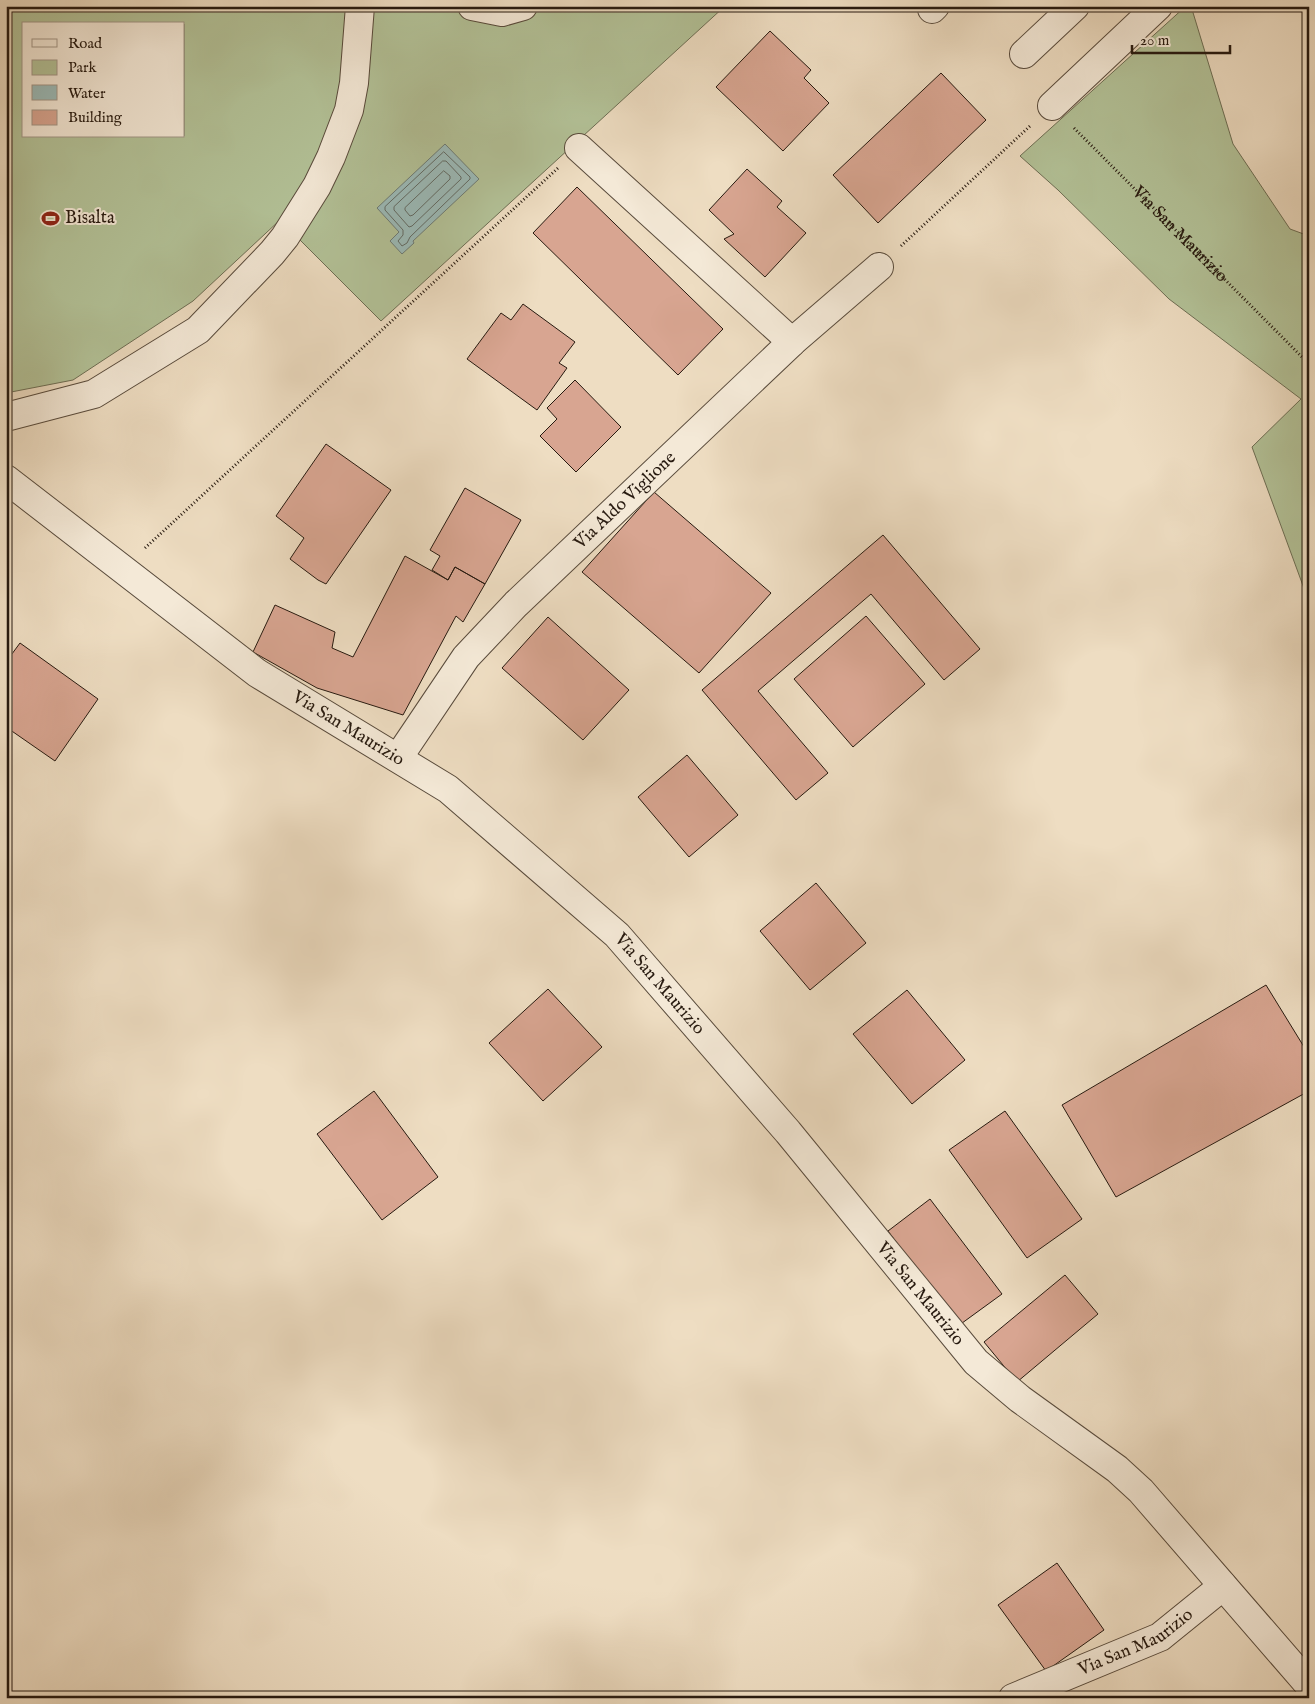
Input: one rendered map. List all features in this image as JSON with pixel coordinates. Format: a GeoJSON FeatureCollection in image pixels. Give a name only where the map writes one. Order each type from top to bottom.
{"type":"FeatureCollection","features":[{"type":"Feature","properties":{"kind":"street"},"geometry":{"type":"LineString","coordinates":[[6,417],[94,394],[182,340],[198,330],[272,253],[285,237],[316,186],[331,157],[349,110],[354,83],[360,6]]}},
{"type":"Feature","properties":{"kind":"street"},"geometry":{"type":"LineString","coordinates":[[472,6],[502,12],[523,6]]}},
{"type":"Feature","properties":{"kind":"street"},"geometry":{"type":"LineString","coordinates":[[1024,54],[1075,6]]}},
{"type":"Feature","properties":{"kind":"street"},"geometry":{"type":"LineString","coordinates":[[1052,106],[1158,6]]}},
{"type":"Feature","properties":{"kind":"street"},"geometry":{"type":"LineString","coordinates":[[580,148],[792,342]]}},
{"type":"Feature","properties":{"kind":"street","name":"Via Aldo Viglione"},"geometry":{"type":"LineString","coordinates":[[398,758],[466,657],[516,604],[792,342],[879,267]]}},
{"type":"Feature","properties":{"kind":"street","name":"Via San Maurizio"},"geometry":{"type":"LineString","coordinates":[[6,478],[257,673],[448,789],[617,935],[788,1132],[976,1362],[1020,1399],[1117,1469],[1141,1491],[1309,1685]]}},
{"type":"Feature","properties":{"kind":"street","name":"Via San Maurizio"},"geometry":{"type":"LineString","coordinates":[[1014,1698],[1160,1637],[1223,1586]]}},
{"type":"Feature","properties":{"kind":"path"},"geometry":{"type":"LineString","coordinates":[[879,267],[1052,106]]}},
{"type":"Feature","properties":{"kind":"path","name":"Via San Maurizio"},"geometry":{"type":"LineString","coordinates":[[1052,106],[1309,364]]}},
{"type":"Feature","properties":{"kind":"path"},"geometry":{"type":"LineString","coordinates":[[122,569],[580,148]]}},
{"type":"Feature","properties":{"kind":"green space"},"geometry":{"type":"Polygon","coordinates":[[[6,6],[725,6],[381,321],[280,220],[193,301],[73,380],[6,393],[6,6]]]}},
{"type":"Feature","properties":{"kind":"green space"},"geometry":{"type":"Polygon","coordinates":[[[1186,6],[1191,6],[1233,144],[1290,229],[1309,236],[1309,602],[1252,447],[1301,399],[1169,299],[1058,190],[1020,156],[1186,6]]]}},
{"type":"Feature","properties":{"kind":"water"},"geometry":{"type":"Polygon","coordinates":[[[445,144],[479,179],[413,241],[414,243],[402,254],[390,241],[399,232],[377,208],[445,144]]]}},
{"type":"Feature","properties":{"kind":"building"},"geometry":{"type":"Polygon","coordinates":[[[770,31],[811,70],[804,78],[829,103],[783,151],[716,87],[770,31]]]}},
{"type":"Feature","properties":{"kind":"building"},"geometry":{"type":"Polygon","coordinates":[[[941,73],[986,120],[878,223],[833,175],[941,73]]]}},
{"type":"Feature","properties":{"kind":"building"},"geometry":{"type":"Polygon","coordinates":[[[747,169],[782,201],[777,207],[806,233],[765,277],[724,239],[734,234],[709,210],[747,169]]]}},
{"type":"Feature","properties":{"kind":"building"},"geometry":{"type":"Polygon","coordinates":[[[577,187],[723,329],[678,375],[533,233],[577,187]]]}},
{"type":"Feature","properties":{"kind":"building"},"geometry":{"type":"Polygon","coordinates":[[[523,304],[575,342],[559,363],[567,368],[537,410],[467,359],[501,313],[511,320],[523,304]]]}},
{"type":"Feature","properties":{"kind":"building"},"geometry":{"type":"Polygon","coordinates":[[[575,380],[621,427],[576,472],[540,436],[557,419],[547,408],[575,380]]]}},
{"type":"Feature","properties":{"kind":"building"},"geometry":{"type":"Polygon","coordinates":[[[326,444],[391,490],[326,584],[290,559],[304,538],[276,516],[326,444]]]}},
{"type":"Feature","properties":{"kind":"building"},"geometry":{"type":"Polygon","coordinates":[[[465,488],[521,520],[485,584],[455,567],[448,580],[432,570],[440,556],[430,550],[465,488]]]}},
{"type":"Feature","properties":{"kind":"building"},"geometry":{"type":"Polygon","coordinates":[[[654,492],[771,593],[699,673],[582,572],[654,492]]]}},
{"type":"Feature","properties":{"kind":"building"},"geometry":{"type":"Polygon","coordinates":[[[883,535],[980,649],[944,680],[871,594],[758,691],[828,773],[796,800],[702,690],[883,535]]]}},
{"type":"Feature","properties":{"kind":"building"},"geometry":{"type":"Polygon","coordinates":[[[405,556],[448,580],[455,567],[485,584],[463,622],[456,616],[403,715],[317,688],[253,652],[275,605],[335,632],[332,648],[353,657],[405,556]]]}},
{"type":"Feature","properties":{"kind":"building"},"geometry":{"type":"Polygon","coordinates":[[[866,616],[925,684],[853,747],[794,679],[866,616]]]}},
{"type":"Feature","properties":{"kind":"building"},"geometry":{"type":"Polygon","coordinates":[[[548,617],[629,690],[583,740],[502,668],[548,617]]]}},
{"type":"Feature","properties":{"kind":"building"},"geometry":{"type":"Polygon","coordinates":[[[20,643],[98,699],[55,761],[6,727],[6,662],[20,643]]]}},
{"type":"Feature","properties":{"kind":"building"},"geometry":{"type":"Polygon","coordinates":[[[687,755],[738,815],[689,857],[638,797],[687,755]]]}},
{"type":"Feature","properties":{"kind":"building"},"geometry":{"type":"Polygon","coordinates":[[[816,883],[866,943],[810,990],[760,931],[816,883]]]}},
{"type":"Feature","properties":{"kind":"building"},"geometry":{"type":"Polygon","coordinates":[[[1266,985],[1309,1055],[1309,1091],[1116,1197],[1062,1105],[1266,985]]]}},
{"type":"Feature","properties":{"kind":"building"},"geometry":{"type":"Polygon","coordinates":[[[548,989],[602,1047],[543,1101],[489,1043],[548,989]]]}},
{"type":"Feature","properties":{"kind":"building"},"geometry":{"type":"Polygon","coordinates":[[[907,990],[965,1060],[912,1104],[853,1034],[907,990]]]}},
{"type":"Feature","properties":{"kind":"building"},"geometry":{"type":"Polygon","coordinates":[[[374,1091],[438,1177],[382,1220],[317,1134],[374,1091]]]}},
{"type":"Feature","properties":{"kind":"building"},"geometry":{"type":"Polygon","coordinates":[[[1005,1111],[1082,1219],[1027,1258],[949,1150],[1005,1111]]]}},
{"type":"Feature","properties":{"kind":"building"},"geometry":{"type":"Polygon","coordinates":[[[930,1199],[1002,1294],[958,1326],[888,1231],[930,1199]]]}},
{"type":"Feature","properties":{"kind":"building"},"geometry":{"type":"Polygon","coordinates":[[[1065,1275],[1098,1314],[1017,1382],[984,1342],[1065,1275]]]}},
{"type":"Feature","properties":{"kind":"building"},"geometry":{"type":"Polygon","coordinates":[[[1057,1563],[1104,1630],[1046,1671],[998,1605],[1057,1563]]]}},
{"type":"Feature","properties":{"kind":"place","name":"Bisalta"},"geometry":{"type":"Point","coordinates":[51,218]}}]}
